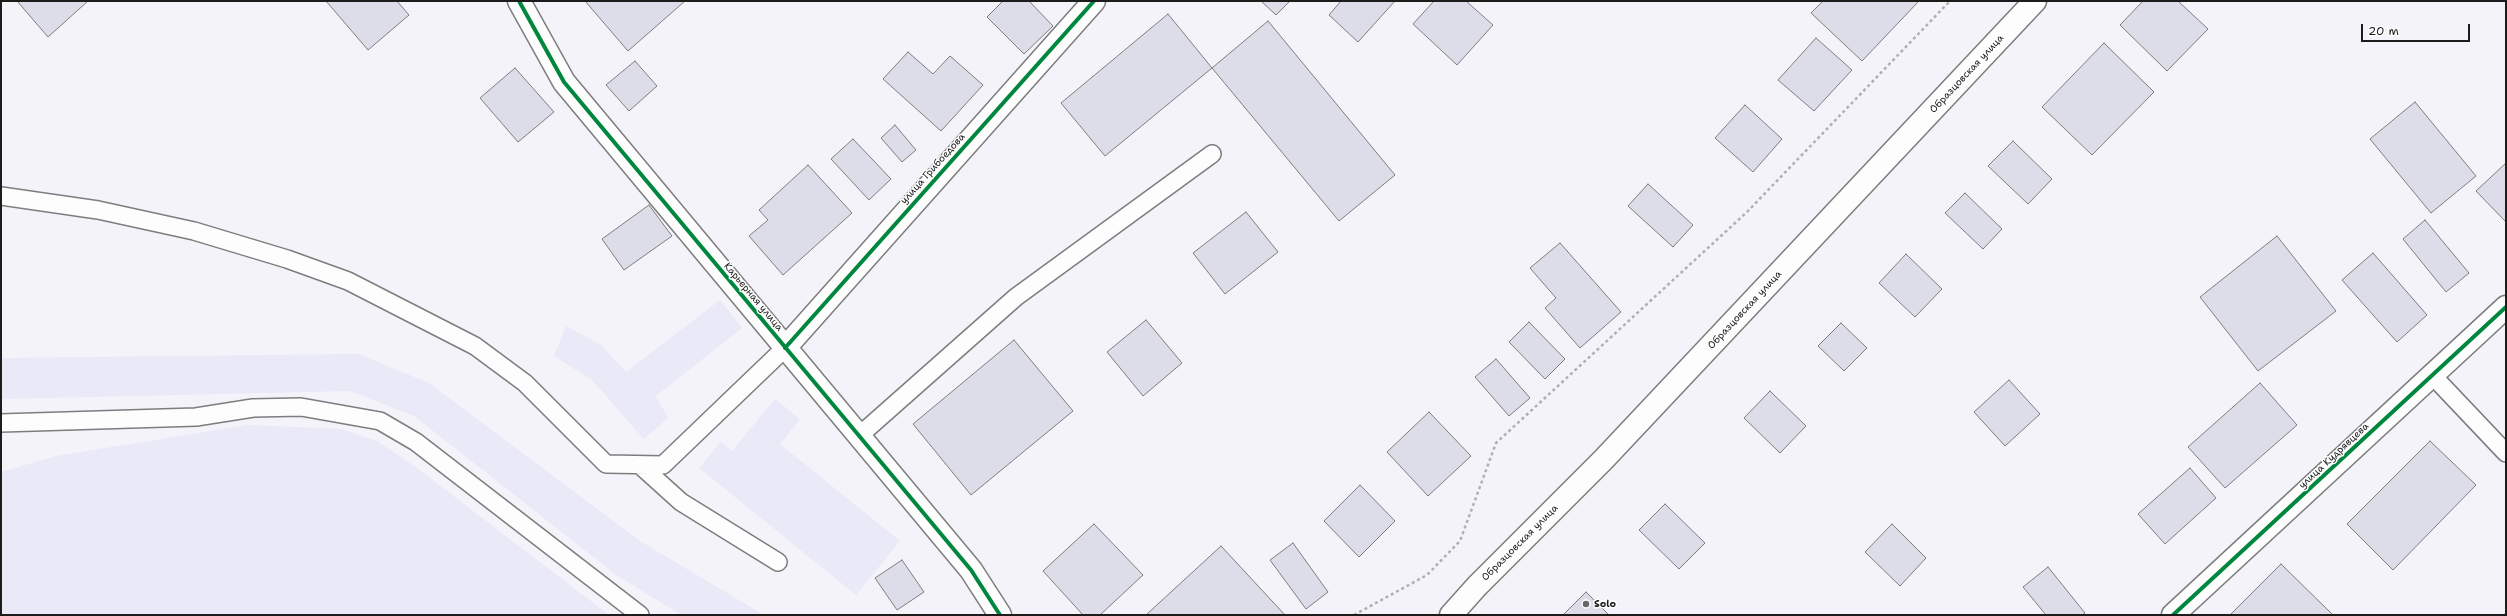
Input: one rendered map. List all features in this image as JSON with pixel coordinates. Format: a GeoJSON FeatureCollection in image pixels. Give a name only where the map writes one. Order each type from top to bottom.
{"type":"FeatureCollection","features":[{"type":"Feature","properties":{"kind":"street","name":"Карьерная улица"},"geometry":{"type":"LineString","coordinates":[[519,1],[564,82],[785,348],[860,435],[971,570],[1000,615]]}},
{"type":"Feature","properties":{"kind":"street","name":"улица Грибоедова"},"geometry":{"type":"LineString","coordinates":[[785,348],[1094,1]]}},
{"type":"Feature","properties":{"kind":"street","name":"Образцовская улица"},"geometry":{"type":"LineString","coordinates":[[1451,615],[1477,586],[1608,455],[2035,1]]}},
{"type":"Feature","properties":{"kind":"street","name":"улица Кудрявцева"},"geometry":{"type":"LineString","coordinates":[[2173,615],[2506,307]]}},
{"type":"Feature","properties":{"kind":"lane"},"geometry":{"type":"LineString","coordinates":[[860,435],[1016,297],[1212,154]]}},
{"type":"Feature","properties":{"kind":"lane"},"geometry":{"type":"LineString","coordinates":[[1,196],[98,210],[194,231],[287,259],[348,281],[475,346],[525,383],[606,464],[663,465],[785,348]]}},
{"type":"Feature","properties":{"kind":"lane"},"geometry":{"type":"LineString","coordinates":[[2432,376],[2506,453]]}},
{"type":"Feature","properties":{"kind":"lane"},"geometry":{"type":"LineString","coordinates":[[1,423],[196,417],[253,408],[301,407],[380,421],[416,442],[640,615]]}},
{"type":"Feature","properties":{"kind":"lane"},"geometry":{"type":"LineString","coordinates":[[640,465],[681,502],[778,562]]}},
{"type":"Feature","properties":{"kind":"path"},"geometry":{"type":"LineString","coordinates":[[1354,615],[1427,575],[1433,570],[1460,541],[1496,443],[1747,212],[1950,1]]}},
{"type":"Feature","properties":{"kind":"shaded area"},"geometry":{"type":"Polygon","coordinates":[[[720,300],[742,328],[656,396],[668,418],[644,439],[592,380],[554,356],[566,326],[601,345],[626,372],[720,300]]]}},
{"type":"Feature","properties":{"kind":"shaded area"},"geometry":{"type":"Polygon","coordinates":[[[358,354],[429,383],[640,541],[764,615],[681,615],[615,574],[414,416],[350,391],[1,399],[1,358],[358,354]]]}},
{"type":"Feature","properties":{"kind":"shaded area"},"geometry":{"type":"Polygon","coordinates":[[[775,399],[800,419],[780,444],[900,541],[856,595],[699,468],[721,442],[732,451],[775,399]]]}},
{"type":"Feature","properties":{"kind":"shaded area"},"geometry":{"type":"Polygon","coordinates":[[[248,425],[341,429],[377,441],[417,468],[609,615],[1,615],[1,472],[56,456],[248,425]]]}},
{"type":"Feature","properties":{"kind":"building"},"geometry":{"type":"Polygon","coordinates":[[[17,1],[88,1],[48,37],[17,1]]]}},
{"type":"Feature","properties":{"kind":"building"},"geometry":{"type":"Polygon","coordinates":[[[326,1],[397,1],[409,15],[368,50],[326,1]]]}},
{"type":"Feature","properties":{"kind":"building"},"geometry":{"type":"Polygon","coordinates":[[[585,1],[685,1],[628,51],[585,1]]]}},
{"type":"Feature","properties":{"kind":"building"},"geometry":{"type":"Polygon","coordinates":[[[1003,1],[1029,1],[1053,26],[1024,54],[987,17],[1003,1]]]}},
{"type":"Feature","properties":{"kind":"building"},"geometry":{"type":"Polygon","coordinates":[[[1261,1],[1290,1],[1276,15],[1261,1]]]}},
{"type":"Feature","properties":{"kind":"building"},"geometry":{"type":"Polygon","coordinates":[[[1341,1],[1395,1],[1358,42],[1329,15],[1341,1]]]}},
{"type":"Feature","properties":{"kind":"building"},"geometry":{"type":"Polygon","coordinates":[[[1434,1],[1466,1],[1493,25],[1457,65],[1413,24],[1434,1]]]}},
{"type":"Feature","properties":{"kind":"building"},"geometry":{"type":"Polygon","coordinates":[[[1823,1],[1919,1],[1862,61],[1811,13],[1823,1]]]}},
{"type":"Feature","properties":{"kind":"building"},"geometry":{"type":"Polygon","coordinates":[[[2143,1],[2178,1],[2208,29],[2167,71],[2120,25],[2143,1]]]}},
{"type":"Feature","properties":{"kind":"building"},"geometry":{"type":"Polygon","coordinates":[[[1168,14],[1212,68],[1105,156],[1061,103],[1168,14]]]}},
{"type":"Feature","properties":{"kind":"building"},"geometry":{"type":"Polygon","coordinates":[[[1268,21],[1395,175],[1339,221],[1212,68],[1268,21]]]}},
{"type":"Feature","properties":{"kind":"building"},"geometry":{"type":"Polygon","coordinates":[[[1816,38],[1852,70],[1814,111],[1778,80],[1816,38]]]}},
{"type":"Feature","properties":{"kind":"building"},"geometry":{"type":"Polygon","coordinates":[[[2104,43],[2154,92],[2092,155],[2042,107],[2104,43]]]}},
{"type":"Feature","properties":{"kind":"building"},"geometry":{"type":"Polygon","coordinates":[[[908,52],[933,74],[950,56],[983,85],[941,131],[883,79],[908,52]]]}},
{"type":"Feature","properties":{"kind":"building"},"geometry":{"type":"Polygon","coordinates":[[[635,61],[657,86],[629,111],[606,85],[635,61]]]}},
{"type":"Feature","properties":{"kind":"building"},"geometry":{"type":"Polygon","coordinates":[[[515,68],[554,112],[518,142],[480,98],[515,68]]]}},
{"type":"Feature","properties":{"kind":"building"},"geometry":{"type":"Polygon","coordinates":[[[2415,102],[2476,176],[2431,213],[2370,139],[2415,102]]]}},
{"type":"Feature","properties":{"kind":"building"},"geometry":{"type":"Polygon","coordinates":[[[1745,105],[1782,139],[1753,172],[1715,138],[1745,105]]]}},
{"type":"Feature","properties":{"kind":"building"},"geometry":{"type":"Polygon","coordinates":[[[895,125],[916,150],[902,162],[881,138],[895,125]]]}},
{"type":"Feature","properties":{"kind":"building"},"geometry":{"type":"Polygon","coordinates":[[[853,139],[891,179],[869,200],[831,159],[853,139]]]}},
{"type":"Feature","properties":{"kind":"building"},"geometry":{"type":"Polygon","coordinates":[[[2013,141],[2052,179],[2028,204],[1988,166],[2013,141]]]}},
{"type":"Feature","properties":{"kind":"building"},"geometry":{"type":"Polygon","coordinates":[[[2506,163],[2506,222],[2476,191],[2506,163]]]}},
{"type":"Feature","properties":{"kind":"building"},"geometry":{"type":"Polygon","coordinates":[[[808,165],[852,213],[783,275],[749,236],[768,220],[759,210],[808,165]]]}},
{"type":"Feature","properties":{"kind":"building"},"geometry":{"type":"Polygon","coordinates":[[[1648,184],[1693,225],[1673,247],[1628,206],[1648,184]]]}},
{"type":"Feature","properties":{"kind":"building"},"geometry":{"type":"Polygon","coordinates":[[[1965,193],[2002,229],[1983,249],[1945,213],[1965,193]]]}},
{"type":"Feature","properties":{"kind":"building"},"geometry":{"type":"Polygon","coordinates":[[[649,205],[672,236],[624,270],[602,239],[649,205]]]}},
{"type":"Feature","properties":{"kind":"building"},"geometry":{"type":"Polygon","coordinates":[[[1246,212],[1278,252],[1225,294],[1193,253],[1246,212]]]}},
{"type":"Feature","properties":{"kind":"building"},"geometry":{"type":"Polygon","coordinates":[[[2425,220],[2469,273],[2446,292],[2403,239],[2425,220]]]}},
{"type":"Feature","properties":{"kind":"building"},"geometry":{"type":"Polygon","coordinates":[[[2277,236],[2336,311],[2258,371],[2200,297],[2277,236]]]}},
{"type":"Feature","properties":{"kind":"building"},"geometry":{"type":"Polygon","coordinates":[[[1560,243],[1621,312],[1580,348],[1545,308],[1556,298],[1530,268],[1560,243]]]}},
{"type":"Feature","properties":{"kind":"building"},"geometry":{"type":"Polygon","coordinates":[[[2373,253],[2427,315],[2397,342],[2342,280],[2373,253]]]}},
{"type":"Feature","properties":{"kind":"building"},"geometry":{"type":"Polygon","coordinates":[[[1906,254],[1942,289],[1915,317],[1879,283],[1906,254]]]}},
{"type":"Feature","properties":{"kind":"building"},"geometry":{"type":"Polygon","coordinates":[[[1146,320],[1182,363],[1143,396],[1107,352],[1146,320]]]}},
{"type":"Feature","properties":{"kind":"building"},"geometry":{"type":"Polygon","coordinates":[[[1529,322],[1565,359],[1545,379],[1509,342],[1529,322]]]}},
{"type":"Feature","properties":{"kind":"building"},"geometry":{"type":"Polygon","coordinates":[[[1841,323],[1867,348],[1844,371],[1818,346],[1841,323]]]}},
{"type":"Feature","properties":{"kind":"building"},"geometry":{"type":"Polygon","coordinates":[[[1014,340],[1073,411],[971,495],[913,424],[1014,340]]]}},
{"type":"Feature","properties":{"kind":"building"},"geometry":{"type":"Polygon","coordinates":[[[1496,359],[1530,398],[1509,416],[1475,377],[1496,359]]]}},
{"type":"Feature","properties":{"kind":"building"},"geometry":{"type":"Polygon","coordinates":[[[2009,380],[2040,414],[2005,446],[1974,412],[2009,380]]]}},
{"type":"Feature","properties":{"kind":"building"},"geometry":{"type":"Polygon","coordinates":[[[2260,383],[2297,425],[2225,488],[2188,447],[2260,383]]]}},
{"type":"Feature","properties":{"kind":"building"},"geometry":{"type":"Polygon","coordinates":[[[1770,391],[1806,426],[1780,453],[1744,418],[1770,391]]]}},
{"type":"Feature","properties":{"kind":"building"},"geometry":{"type":"Polygon","coordinates":[[[1429,412],[1471,456],[1428,496],[1387,452],[1429,412]]]}},
{"type":"Feature","properties":{"kind":"building"},"geometry":{"type":"Polygon","coordinates":[[[2430,441],[2476,485],[2393,570],[2347,524],[2430,441]]]}},
{"type":"Feature","properties":{"kind":"building"},"geometry":{"type":"Polygon","coordinates":[[[2190,468],[2216,498],[2165,544],[2138,514],[2190,468]]]}},
{"type":"Feature","properties":{"kind":"building"},"geometry":{"type":"Polygon","coordinates":[[[1360,485],[1395,521],[1359,557],[1324,521],[1360,485]]]}},
{"type":"Feature","properties":{"kind":"building"},"geometry":{"type":"Polygon","coordinates":[[[1665,504],[1705,543],[1679,569],[1639,530],[1665,504]]]}},
{"type":"Feature","properties":{"kind":"building"},"geometry":{"type":"Polygon","coordinates":[[[1094,524],[1143,575],[1100,615],[1083,615],[1043,571],[1094,524]]]}},
{"type":"Feature","properties":{"kind":"building"},"geometry":{"type":"Polygon","coordinates":[[[1892,524],[1926,558],[1900,586],[1865,552],[1892,524]]]}},
{"type":"Feature","properties":{"kind":"building"},"geometry":{"type":"Polygon","coordinates":[[[1293,543],[1328,592],[1306,609],[1270,560],[1293,543]]]}},
{"type":"Feature","properties":{"kind":"building"},"geometry":{"type":"Polygon","coordinates":[[[1221,546],[1285,615],[1146,615],[1221,546]]]}},
{"type":"Feature","properties":{"kind":"building"},"geometry":{"type":"Polygon","coordinates":[[[902,560],[924,592],[897,610],[875,578],[902,560]]]}},
{"type":"Feature","properties":{"kind":"building"},"geometry":{"type":"Polygon","coordinates":[[[2281,564],[2333,615],[2230,615],[2281,564]]]}},
{"type":"Feature","properties":{"kind":"building"},"geometry":{"type":"Polygon","coordinates":[[[2048,567],[2085,613],[2082,615],[2046,615],[2023,587],[2048,567]]]}},
{"type":"Feature","properties":{"kind":"building","name":"Solo"},"geometry":{"type":"Polygon","coordinates":[[[1586,592],[1609,615],[1563,615],[1586,592]]]}},
{"type":"Feature","properties":{"kind":"cycle path"},"geometry":{"type":"LineString","coordinates":[[519,1],[564,82],[971,570],[1000,615]]}},
{"type":"Feature","properties":{"kind":"cycle path"},"geometry":{"type":"LineString","coordinates":[[785,348],[1094,1]]}},
{"type":"Feature","properties":{"kind":"cycle path"},"geometry":{"type":"LineString","coordinates":[[2173,615],[2506,307]]}},
{"type":"Feature","properties":{"kind":"place","name":"Solo"},"geometry":{"type":"Point","coordinates":[1586,604]}}]}
